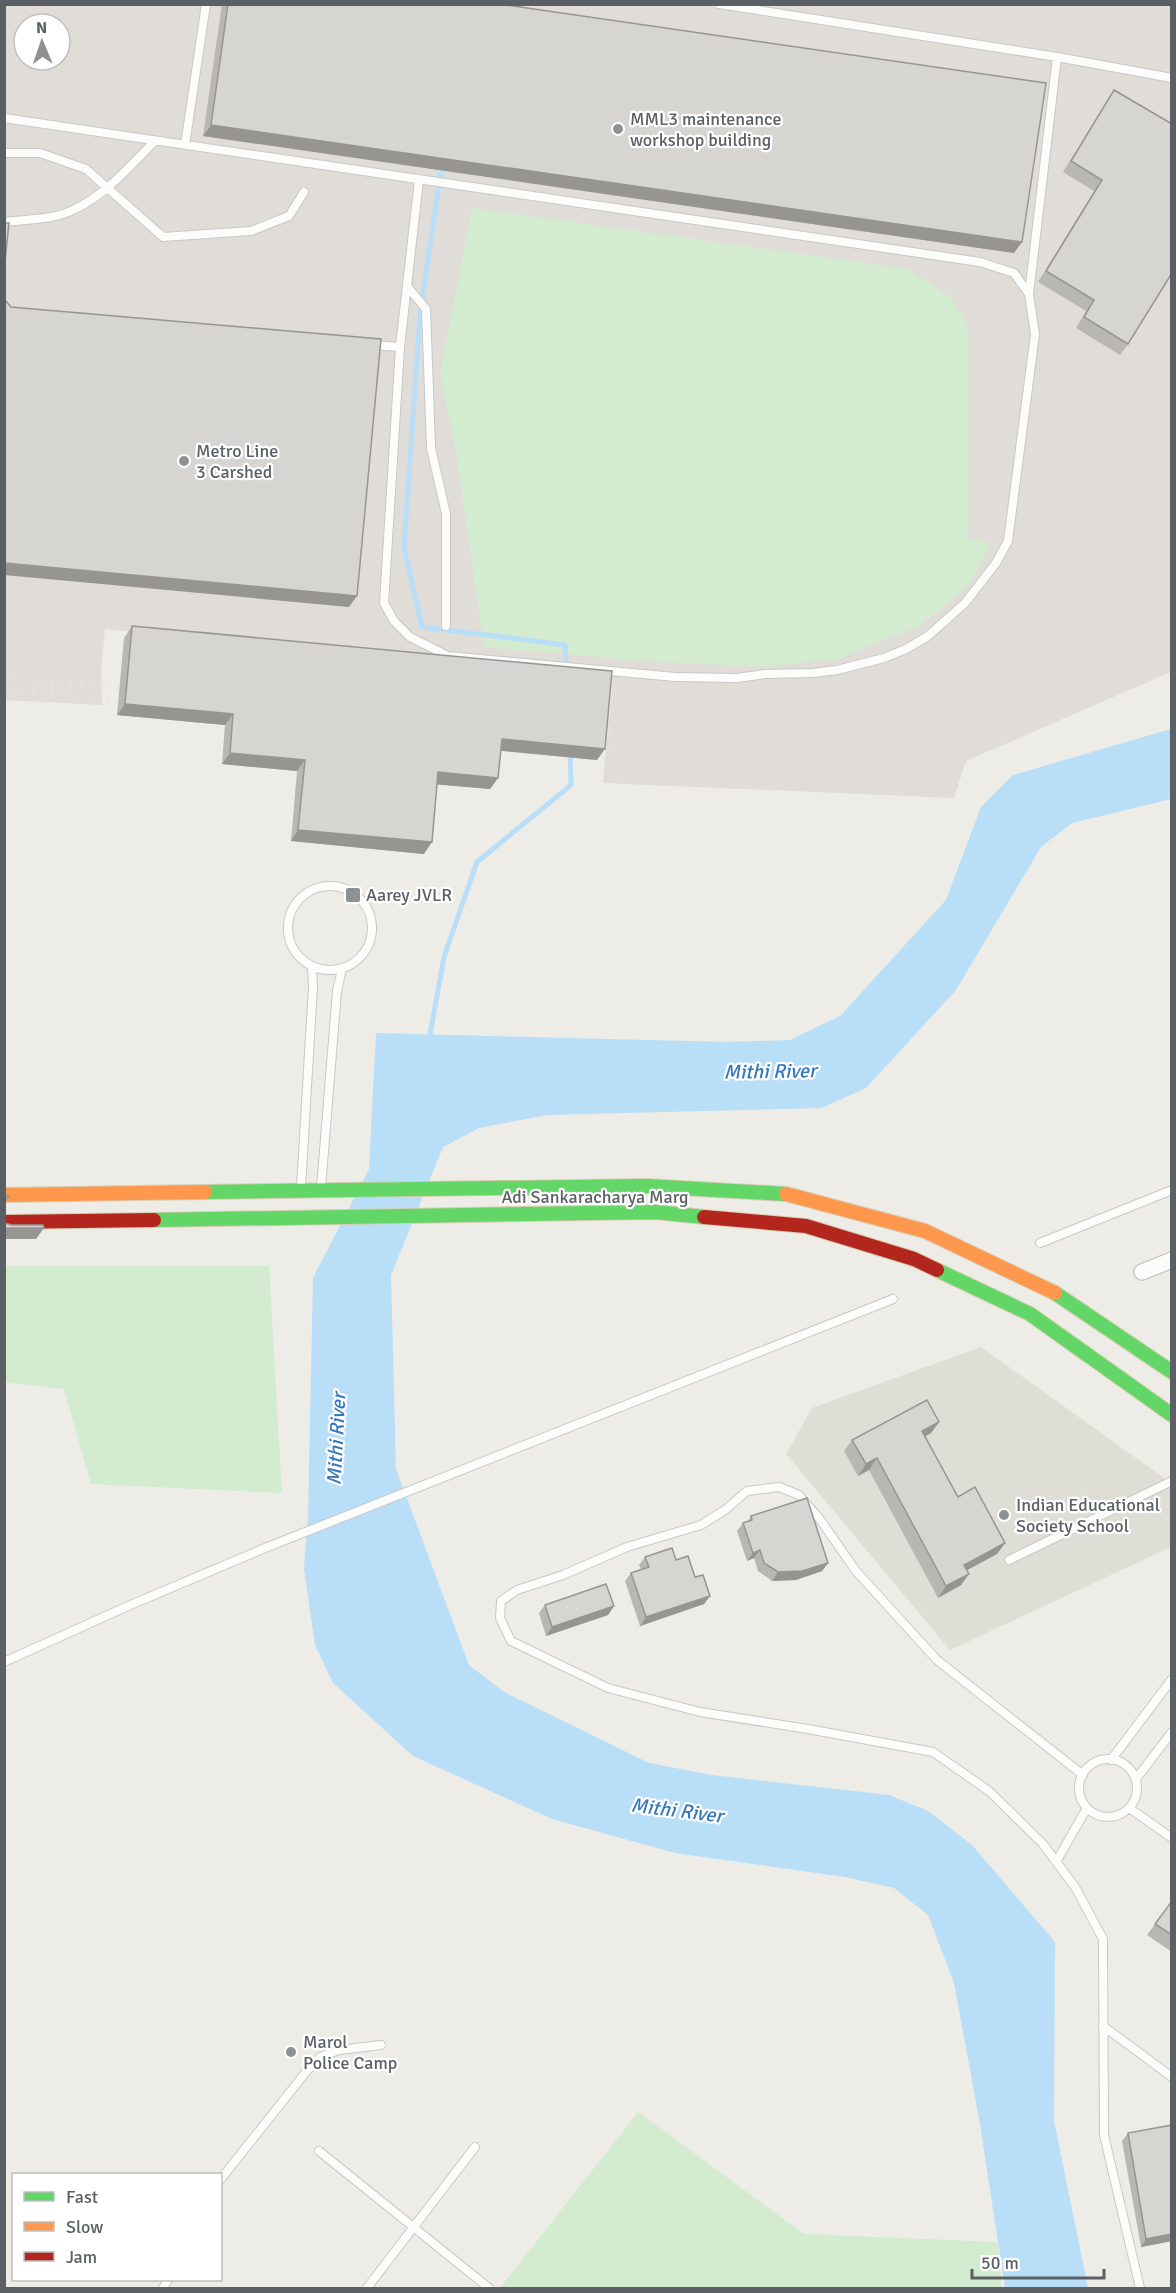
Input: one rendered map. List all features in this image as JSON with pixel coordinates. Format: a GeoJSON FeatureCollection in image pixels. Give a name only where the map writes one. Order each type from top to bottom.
{"type":"FeatureCollection","features":[{"type":"Feature","properties":{"kind":"main road","name":"Adi Sankaracharya Marg"},"geometry":{"type":"LineString","coordinates":[[4,1196],[646,1186],[784,1193],[924,1231],[958,1246],[1054,1292],[1172,1372]]}},
{"type":"Feature","properties":{"kind":"main road","name":"Adi Sankaracharya Marg"},"geometry":{"type":"LineString","coordinates":[[4,1222],[655,1212],[806,1226],[914,1259],[1030,1314],[1172,1415]]}},
{"type":"Feature","properties":{"kind":"street"},"geometry":{"type":"LineString","coordinates":[[1142,1272],[1172,1260]]}},
{"type":"Feature","properties":{"kind":"lane"},"geometry":{"type":"LineString","coordinates":[[185,145],[206,4]]}},
{"type":"Feature","properties":{"kind":"lane"},"geometry":{"type":"LineString","coordinates":[[719,4],[1057,57],[1172,78]]}},
{"type":"Feature","properties":{"kind":"lane"},"geometry":{"type":"LineString","coordinates":[[419,180],[400,347],[384,603],[394,621],[411,637],[448,656],[651,675],[737,678],[765,674],[813,673],[861,665],[906,649],[947,620],[965,603],[996,563],[1008,541],[1035,334],[1029,294],[1057,57]]}},
{"type":"Feature","properties":{"kind":"lane"},"geometry":{"type":"LineString","coordinates":[[4,118],[980,262],[1014,273],[1029,294]]}},
{"type":"Feature","properties":{"kind":"lane"},"geometry":{"type":"LineString","coordinates":[[4,222],[53,216],[73,210],[109,187],[155,141]]}},
{"type":"Feature","properties":{"kind":"lane"},"geometry":{"type":"LineString","coordinates":[[4,153],[39,153],[86,169],[163,237],[251,231],[290,216],[304,192]]}},
{"type":"Feature","properties":{"kind":"lane"},"geometry":{"type":"LineString","coordinates":[[407,286],[426,309],[431,448],[446,514],[446,627]]}},
{"type":"Feature","properties":{"kind":"lane"},"geometry":{"type":"LineString","coordinates":[[365,344],[400,347]]}},
{"type":"Feature","properties":{"kind":"lane"},"geometry":{"type":"LineString","coordinates":[[329,885],[340,886],[358,896],[365,903],[373,922],[371,942],[359,959],[342,969],[332,970],[312,966],[296,953],[288,934],[288,924],[295,905],[301,897],[310,891],[329,885]]}},
{"type":"Feature","properties":{"kind":"lane"},"geometry":{"type":"LineString","coordinates":[[301,1191],[313,987],[312,966]]}},
{"type":"Feature","properties":{"kind":"lane"},"geometry":{"type":"LineString","coordinates":[[321,1191],[337,991],[342,969]]}},
{"type":"Feature","properties":{"kind":"lane"},"geometry":{"type":"LineString","coordinates":[[1040,1243],[1172,1190]]}},
{"type":"Feature","properties":{"kind":"lane"},"geometry":{"type":"LineString","coordinates":[[4,1662],[118,1610],[265,1548],[893,1299]]}},
{"type":"Feature","properties":{"kind":"lane"},"geometry":{"type":"LineString","coordinates":[[1009,1560],[1172,1481]]}},
{"type":"Feature","properties":{"kind":"lane"},"geometry":{"type":"LineString","coordinates":[[1083,1775],[937,1660],[856,1571],[819,1518],[799,1495],[779,1486],[747,1491],[725,1510],[701,1525],[627,1547],[563,1575],[517,1590],[501,1601],[500,1618],[511,1641],[608,1688],[700,1712],[933,1752],[990,1791],[1043,1844],[1075,1887],[1103,1939],[1104,2135],[1140,2289]]}},
{"type":"Feature","properties":{"kind":"lane"},"geometry":{"type":"LineString","coordinates":[[1111,1760],[1172,1679]]}},
{"type":"Feature","properties":{"kind":"lane"},"geometry":{"type":"LineString","coordinates":[[1136,1779],[1172,1732]]}},
{"type":"Feature","properties":{"kind":"lane"},"geometry":{"type":"LineString","coordinates":[[1111,1760],[1126,1766],[1136,1779],[1137,1795],[1129,1808],[1113,1817],[1095,1814],[1087,1808],[1080,1792],[1083,1775],[1095,1763],[1111,1760]]}},
{"type":"Feature","properties":{"kind":"lane"},"geometry":{"type":"LineString","coordinates":[[1056,1862],[1087,1808]]}},
{"type":"Feature","properties":{"kind":"lane"},"geometry":{"type":"LineString","coordinates":[[1129,1808],[1172,1838]]}},
{"type":"Feature","properties":{"kind":"lane"},"geometry":{"type":"LineString","coordinates":[[1103,2026],[1172,2077]]}},
{"type":"Feature","properties":{"kind":"lane"},"geometry":{"type":"LineString","coordinates":[[222,2177],[284,2098],[320,2057],[339,2050],[381,2045]]}},
{"type":"Feature","properties":{"kind":"lane"},"geometry":{"type":"LineString","coordinates":[[367,2289],[475,2147]]}},
{"type":"Feature","properties":{"kind":"lane"},"geometry":{"type":"LineString","coordinates":[[319,2151],[489,2289]]}},
{"type":"Feature","properties":{"kind":"shaded area"},"geometry":{"type":"Polygon","coordinates":[[[5,5],[1171,5],[1171,672],[966,761],[954,798],[603,783],[613,679],[105,629],[101,671],[102,705],[5,700],[5,5]]]}},
{"type":"Feature","properties":{"kind":"shaded area","name":"Indian Educational Society School"},"geometry":{"type":"Polygon","coordinates":[[[981,1347],[1171,1483],[1171,1547],[950,1650],[786,1454],[812,1408],[981,1347]]]}},
{"type":"Feature","properties":{"kind":"green space"},"geometry":{"type":"Polygon","coordinates":[[[472,208],[909,269],[950,297],[967,324],[967,537],[990,544],[969,585],[919,626],[840,658],[769,667],[657,662],[484,647],[456,452],[440,374],[472,208]]]}},
{"type":"Feature","properties":{"kind":"green space"},"geometry":{"type":"Polygon","coordinates":[[[5,1266],[269,1266],[282,1493],[91,1484],[64,1389],[5,1382],[5,1266]]]}},
{"type":"Feature","properties":{"kind":"green space"},"geometry":{"type":"Polygon","coordinates":[[[638,2112],[804,2234],[997,2242],[1002,2288],[500,2288],[638,2112]]]}},
{"type":"Feature","properties":{"kind":"water","name":"Mithi River"},"geometry":{"type":"Polygon","coordinates":[[[1171,729],[1171,799],[1072,823],[1041,847],[956,990],[866,1088],[821,1108],[547,1115],[479,1128],[443,1147],[391,1275],[396,1469],[469,1665],[504,1692],[649,1763],[712,1775],[889,1795],[928,1811],[972,1845],[1055,1942],[1054,2121],[1088,2288],[1005,2288],[980,2124],[954,1983],[928,1915],[894,1888],[845,1877],[675,1853],[552,1819],[413,1756],[333,1683],[315,1645],[304,1569],[308,1516],[313,1278],[369,1169],[376,1033],[728,1042],[790,1040],[840,1016],[946,900],[981,807],[1013,775],[1171,729]]]}},
{"type":"Feature","properties":{"kind":"building","name":"MML3 maintenance workshop building"},"geometry":{"type":"Polygon","coordinates":[[[228,4],[499,4],[1046,83],[1022,242],[211,125],[228,4]]]}},
{"type":"Feature","properties":{"kind":"building"},"geometry":{"type":"Polygon","coordinates":[[[1114,90],[1172,124],[1172,273],[1128,344],[1084,317],[1094,300],[1046,271],[1102,180],[1071,161],[1114,90]]]}},
{"type":"Feature","properties":{"kind":"building"},"geometry":{"type":"Polygon","coordinates":[[[4,223],[9,223],[4,271],[4,223]]]}},
{"type":"Feature","properties":{"kind":"building","name":"Metro Line 3 Carshed"},"geometry":{"type":"Polygon","coordinates":[[[4,301],[11,307],[381,339],[357,596],[4,563],[4,301]]]}},
{"type":"Feature","properties":{"kind":"building"},"geometry":{"type":"Polygon","coordinates":[[[132,626],[612,671],[605,749],[502,739],[498,778],[438,772],[432,842],[298,830],[305,760],[230,753],[233,714],[125,704],[132,626]]]}},
{"type":"Feature","properties":{"kind":"building"},"geometry":{"type":"Polygon","coordinates":[[[4,1223],[43,1225],[44,1228],[4,1228],[4,1223]]]}},
{"type":"Feature","properties":{"kind":"building"},"geometry":{"type":"Polygon","coordinates":[[[927,1400],[939,1422],[922,1431],[958,1497],[975,1487],[1005,1543],[964,1565],[969,1574],[946,1586],[877,1458],[866,1464],[852,1440],[927,1400]]]}},
{"type":"Feature","properties":{"kind":"building"},"geometry":{"type":"Polygon","coordinates":[[[807,1498],[828,1563],[802,1571],[778,1572],[764,1563],[760,1550],[753,1553],[743,1523],[752,1520],[751,1516],[807,1498]]]}},
{"type":"Feature","properties":{"kind":"building"},"geometry":{"type":"Polygon","coordinates":[[[672,1548],[676,1560],[688,1556],[695,1577],[703,1575],[710,1596],[646,1617],[631,1573],[649,1567],[645,1557],[672,1548]]]}},
{"type":"Feature","properties":{"kind":"building"},"geometry":{"type":"Polygon","coordinates":[[[606,1584],[614,1606],[552,1627],[545,1605],[606,1584]]]}},
{"type":"Feature","properties":{"kind":"building"},"geometry":{"type":"Polygon","coordinates":[[[1172,1901],[1172,1935],[1155,1924],[1172,1901]]]}},
{"type":"Feature","properties":{"kind":"building"},"geometry":{"type":"Polygon","coordinates":[[[1172,2125],[1172,2234],[1146,2239],[1128,2133],[1172,2125]]]}},
{"type":"Feature","properties":{"kind":"waterway"},"geometry":{"type":"LineString","coordinates":[[442,163],[420,315],[404,547],[422,627],[565,645],[566,669]]}},
{"type":"Feature","properties":{"kind":"waterway"},"geometry":{"type":"LineString","coordinates":[[429,1040],[444,957],[477,862],[571,785],[570,750]]}},
{"type":"Feature","properties":{"kind":"railway"},"geometry":{"type":"LineString","coordinates":[[4,678],[136,690]]}},
{"type":"Feature","properties":{"kind":"railway"},"geometry":{"type":"LineString","coordinates":[[4,689],[136,701]]}},
{"type":"Feature","properties":{"kind":"railway"},"geometry":{"type":"LineString","coordinates":[[590,732],[618,735]]}},
{"type":"Feature","properties":{"kind":"railway"},"geometry":{"type":"LineString","coordinates":[[590,743],[617,745]]}},
{"type":"Feature","properties":{"kind":"traffic: fast"},"geometry":{"type":"LineString","coordinates":[[205,1192],[646,1186],[786,1194]]}},
{"type":"Feature","properties":{"kind":"traffic: fast"},"geometry":{"type":"LineString","coordinates":[[154,1220],[655,1212],[704,1217]]}},
{"type":"Feature","properties":{"kind":"traffic: fast"},"geometry":{"type":"LineString","coordinates":[[937,1270],[1030,1314],[1172,1415]]}},
{"type":"Feature","properties":{"kind":"traffic: fast"},"geometry":{"type":"LineString","coordinates":[[1055,1293],[1172,1372]]}},
{"type":"Feature","properties":{"kind":"traffic: slow"},"geometry":{"type":"LineString","coordinates":[[4,1195],[205,1192]]}},
{"type":"Feature","properties":{"kind":"traffic: slow"},"geometry":{"type":"LineString","coordinates":[[786,1194],[925,1231],[1055,1293]]}},
{"type":"Feature","properties":{"kind":"traffic: jam"},"geometry":{"type":"LineString","coordinates":[[704,1217],[806,1226],[914,1259],[937,1270]]}},
{"type":"Feature","properties":{"kind":"traffic: jam"},"geometry":{"type":"LineString","coordinates":[[4,1222],[154,1220]]}},
{"type":"Feature","properties":{"kind":"place","name":"MML3 maintenance workshop building"},"geometry":{"type":"Point","coordinates":[618,129]}},
{"type":"Feature","properties":{"kind":"place","name":"Metro Line 3 Carshed"},"geometry":{"type":"Point","coordinates":[184,461]}},
{"type":"Feature","properties":{"kind":"place","name":"Aarey JVLR"},"geometry":{"type":"Point","coordinates":[353,895]}},
{"type":"Feature","properties":{"kind":"place","name":"Indian Educational Society School"},"geometry":{"type":"Point","coordinates":[1004,1515]}},
{"type":"Feature","properties":{"kind":"place","name":"Marol Police Camp"},"geometry":{"type":"Point","coordinates":[291,2052]}}]}
